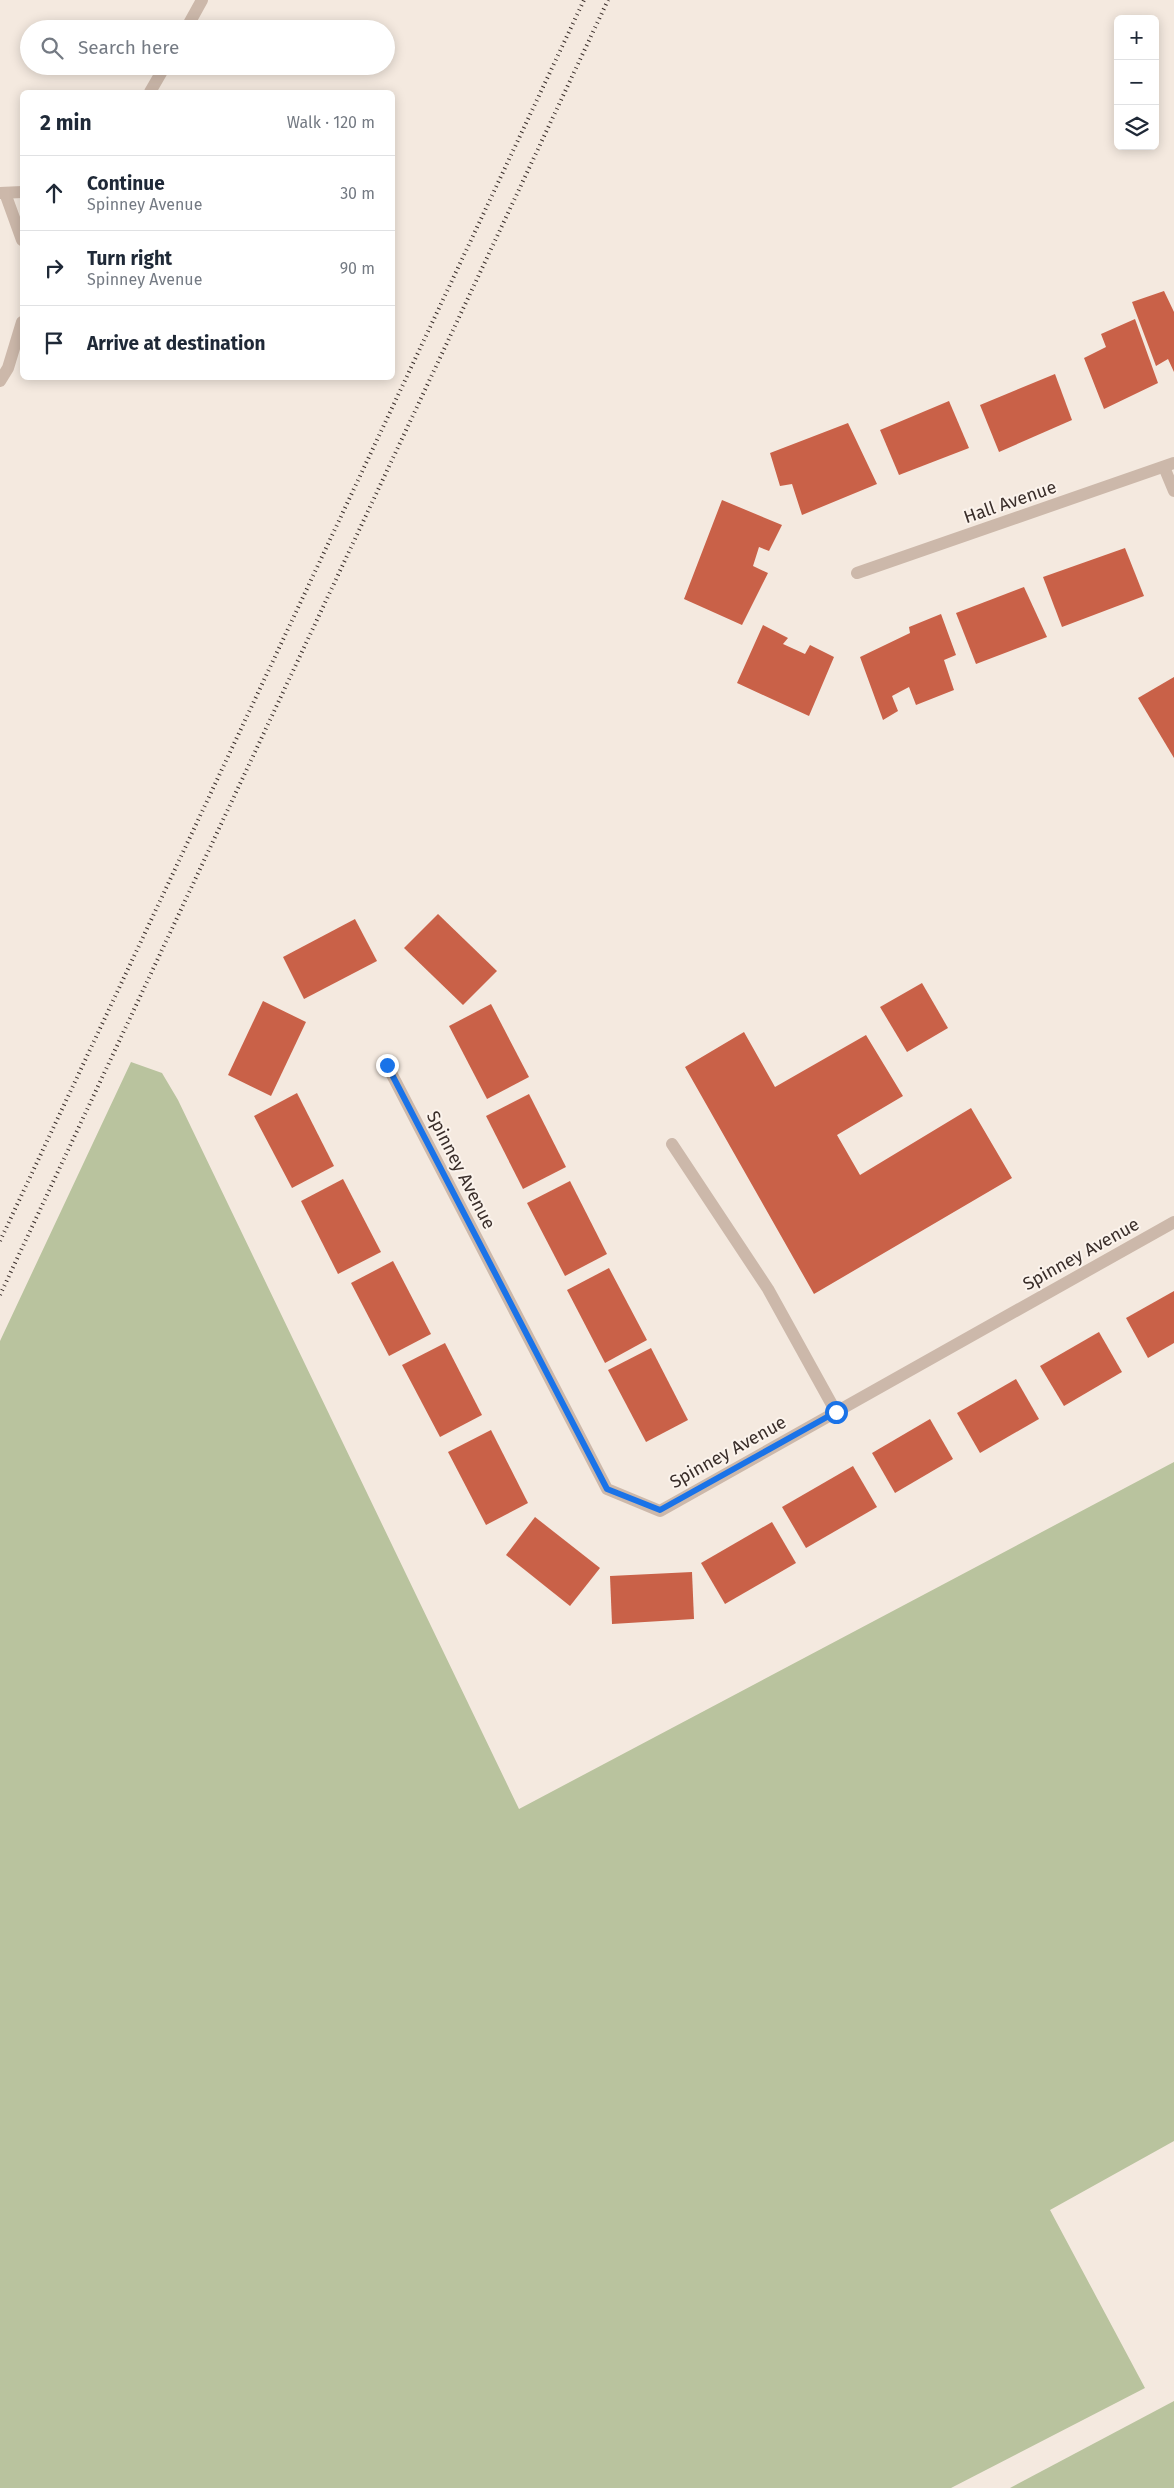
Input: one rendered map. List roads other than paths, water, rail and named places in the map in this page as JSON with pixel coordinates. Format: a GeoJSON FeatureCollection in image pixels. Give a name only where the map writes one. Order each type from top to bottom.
{"type":"FeatureCollection","features":[{"type":"Feature","properties":{"kind":"street"},"geometry":{"type":"LineString","coordinates":[[191,20],[202,0]]}},
{"type":"Feature","properties":{"kind":"street"},"geometry":{"type":"LineString","coordinates":[[151,90],[160,75]]}},
{"type":"Feature","properties":{"kind":"street"},"geometry":{"type":"LineString","coordinates":[[20,192],[3,193],[20,235]]}},
{"type":"Feature","properties":{"kind":"street"},"geometry":{"type":"LineString","coordinates":[[0,381],[8,368],[20,329]]}},
{"type":"Feature","properties":{"kind":"street"},"geometry":{"type":"LineString","coordinates":[[1169,465],[1174,491]]}},
{"type":"Feature","properties":{"kind":"street","name":"Hall Avenue"},"geometry":{"type":"LineString","coordinates":[[857,573],[1169,465]]}},
{"type":"Feature","properties":{"kind":"street","name":"Spinney Avenue"},"geometry":{"type":"LineString","coordinates":[[387,1065],[607,1489],[660,1510],[1174,1222]]}},
{"type":"Feature","properties":{"kind":"street"},"geometry":{"type":"LineString","coordinates":[[672,1144],[768,1289],[836,1412]]}},
{"type":"Feature","properties":{"kind":"railway"},"geometry":{"type":"LineString","coordinates":[[0,1241],[584,0]]}},
{"type":"Feature","properties":{"kind":"railway"},"geometry":{"type":"LineString","coordinates":[[0,1295],[608,0]]}}]}
